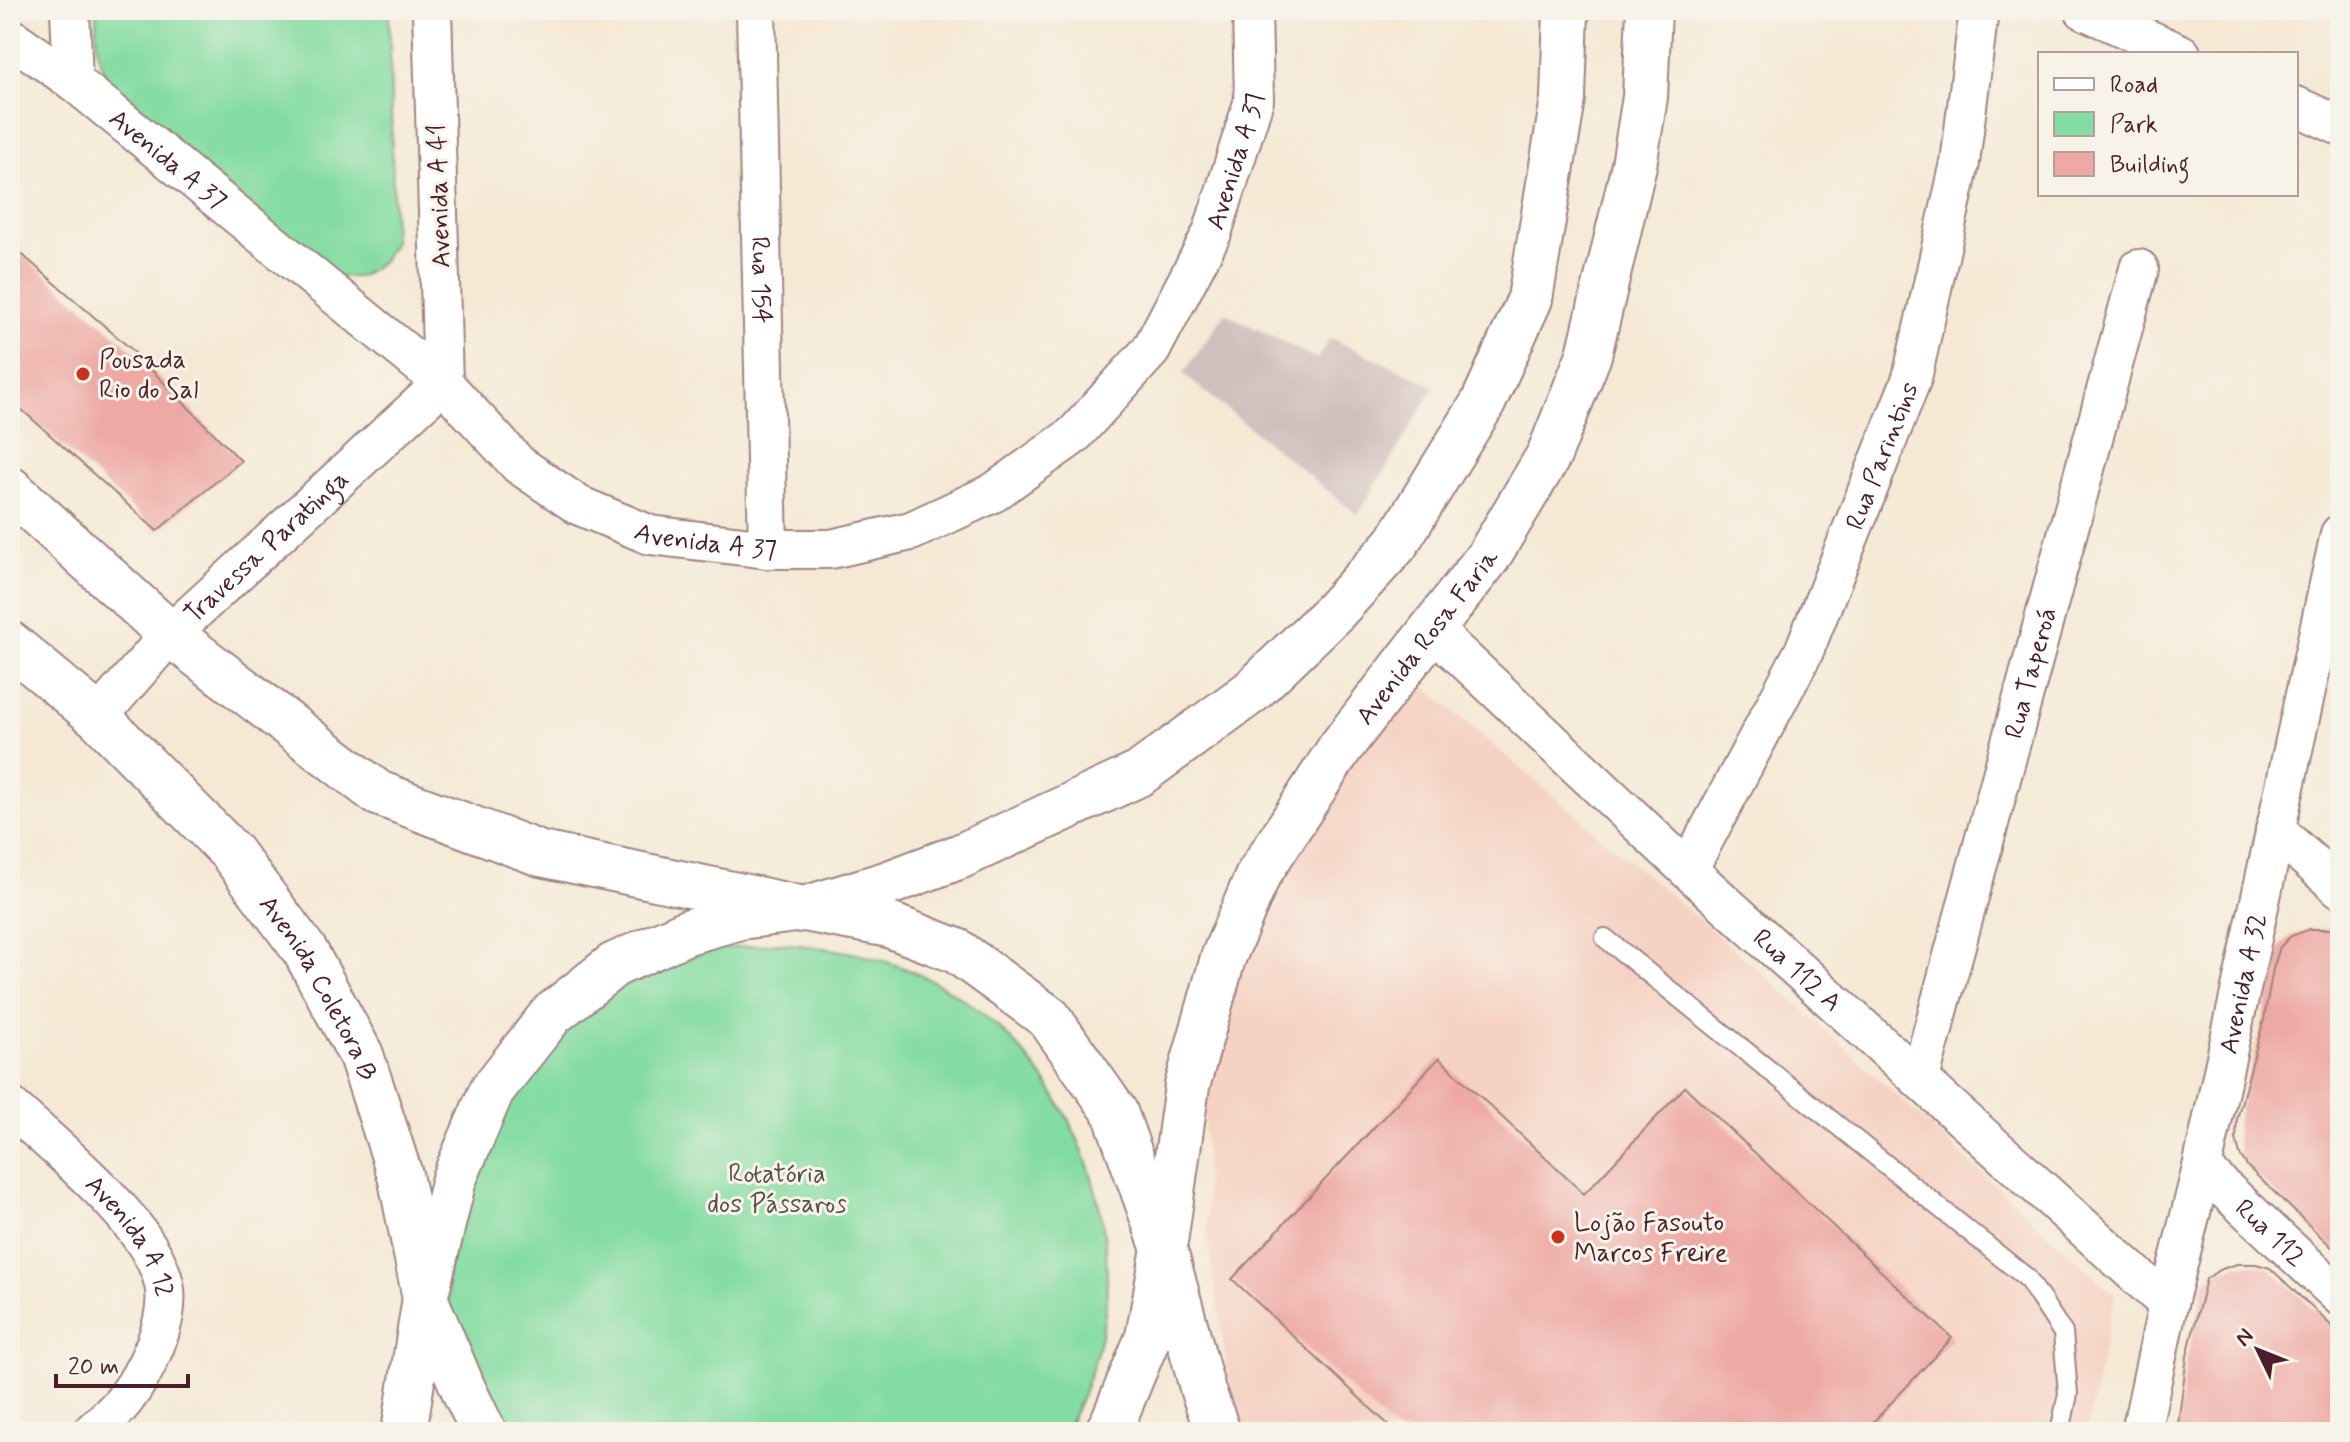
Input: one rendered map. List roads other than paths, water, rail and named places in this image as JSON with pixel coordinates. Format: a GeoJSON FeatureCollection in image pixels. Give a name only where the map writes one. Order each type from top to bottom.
{"type":"FeatureCollection","features":[{"type":"Feature","properties":{"kind":"street"},"geometry":{"type":"LineString","coordinates":[[70,10],[73,81]]}},
{"type":"Feature","properties":{"kind":"street","name":"Avenida A 41"},"geometry":{"type":"LineString","coordinates":[[432,10],[443,383]]}},
{"type":"Feature","properties":{"kind":"street","name":"Rua 154"},"geometry":{"type":"LineString","coordinates":[[756,10],[768,549]]}},
{"type":"Feature","properties":{"kind":"street","name":"Avenida A 37"},"geometry":{"type":"LineString","coordinates":[[10,37],[73,81],[443,383],[519,465],[578,505],[650,535],[768,549],[831,549],[911,531],[993,493],[1074,435],[1151,350],[1212,233],[1254,100],[1252,10]]}},
{"type":"Feature","properties":{"kind":"street"},"geometry":{"type":"LineString","coordinates":[[484,1432],[425,1298],[454,1179],[492,1090],[552,1014],[614,965],[687,932],[740,917],[804,909],[886,884],[961,856],[1139,774],[1251,692],[1335,611],[1396,544],[1483,403],[1530,299],[1563,99],[1566,10]]}},
{"type":"Feature","properties":{"kind":"street","name":"Avenida Rosa Faria"},"geometry":{"type":"LineString","coordinates":[[1107,1432],[1148,1337],[1187,1086],[1223,958],[1258,875],[1332,761],[1488,557],[1549,455],[1589,355],[1634,165],[1645,97],[1649,10]]}},
{"type":"Feature","properties":{"kind":"street","name":"Rua Parintins"},"geometry":{"type":"LineString","coordinates":[[1688,870],[1804,651],[1912,378],[1960,163],[1979,10]]}},
{"type":"Feature","properties":{"kind":"street"},"geometry":{"type":"LineString","coordinates":[[2084,10],[2177,52]]}},
{"type":"Feature","properties":{"kind":"street"},"geometry":{"type":"LineString","coordinates":[[2298,107],[2340,126]]}},
{"type":"Feature","properties":{"kind":"street","name":"Rua Taperoá"},"geometry":{"type":"LineString","coordinates":[[1920,1078],[2139,269]]}},
{"type":"Feature","properties":{"kind":"street","name":"Travessa Paratinga"},"geometry":{"type":"LineString","coordinates":[[98,717],[170,634],[443,383]]}},
{"type":"Feature","properties":{"kind":"street"},"geometry":{"type":"LineString","coordinates":[[10,489],[170,634],[378,793],[541,854],[889,925],[957,951],[1049,1018],[1115,1112],[1164,1249],[1203,1391],[1218,1432]]}},
{"type":"Feature","properties":{"kind":"street","name":"Avenida A 32"},"geometry":{"type":"LineString","coordinates":[[2141,1432],[2168,1304],[2202,1168],[2340,534]]}},
{"type":"Feature","properties":{"kind":"street"},"geometry":{"type":"LineString","coordinates":[[2314,647],[2340,617]]}},
{"type":"Feature","properties":{"kind":"street","name":"Rua 112 A"},"geometry":{"type":"LineString","coordinates":[[1432,629],[1688,870],[2168,1304]]}},
{"type":"Feature","properties":{"kind":"street","name":"Avenida Coletora B"},"geometry":{"type":"LineString","coordinates":[[10,644],[98,717],[231,852],[305,951],[361,1055],[400,1175],[425,1298],[404,1432]]}},
{"type":"Feature","properties":{"kind":"street"},"geometry":{"type":"LineString","coordinates":[[2275,830],[2340,888]]}},
{"type":"Feature","properties":{"kind":"street","name":"Avenida A 12"},"geometry":{"type":"LineString","coordinates":[[10,1106],[112,1200],[149,1246],[164,1285],[163,1328],[147,1362],[123,1402],[92,1432]]}},
{"type":"Feature","properties":{"kind":"street","name":"Rua 112"},"geometry":{"type":"LineString","coordinates":[[2202,1168],[2340,1296]]}},
{"type":"Feature","properties":{"kind":"lane"},"geometry":{"type":"LineString","coordinates":[[1605,938],[2027,1278],[2063,1333],[2068,1394],[2060,1432]]}},
{"type":"Feature","properties":{"kind":"place","name":"Pousada Rio do Sal"},"geometry":{"type":"Point","coordinates":[83,374]}},
{"type":"Feature","properties":{"kind":"place","name":"Lojão Fasouto Marcos Freire"},"geometry":{"type":"Point","coordinates":[1558,1237]}},
{"type":"Feature","properties":{"kind":"park label","name":"Rotatória dos Pássaros"},"geometry":{"type":"Point","coordinates":[777,1188]}}]}
